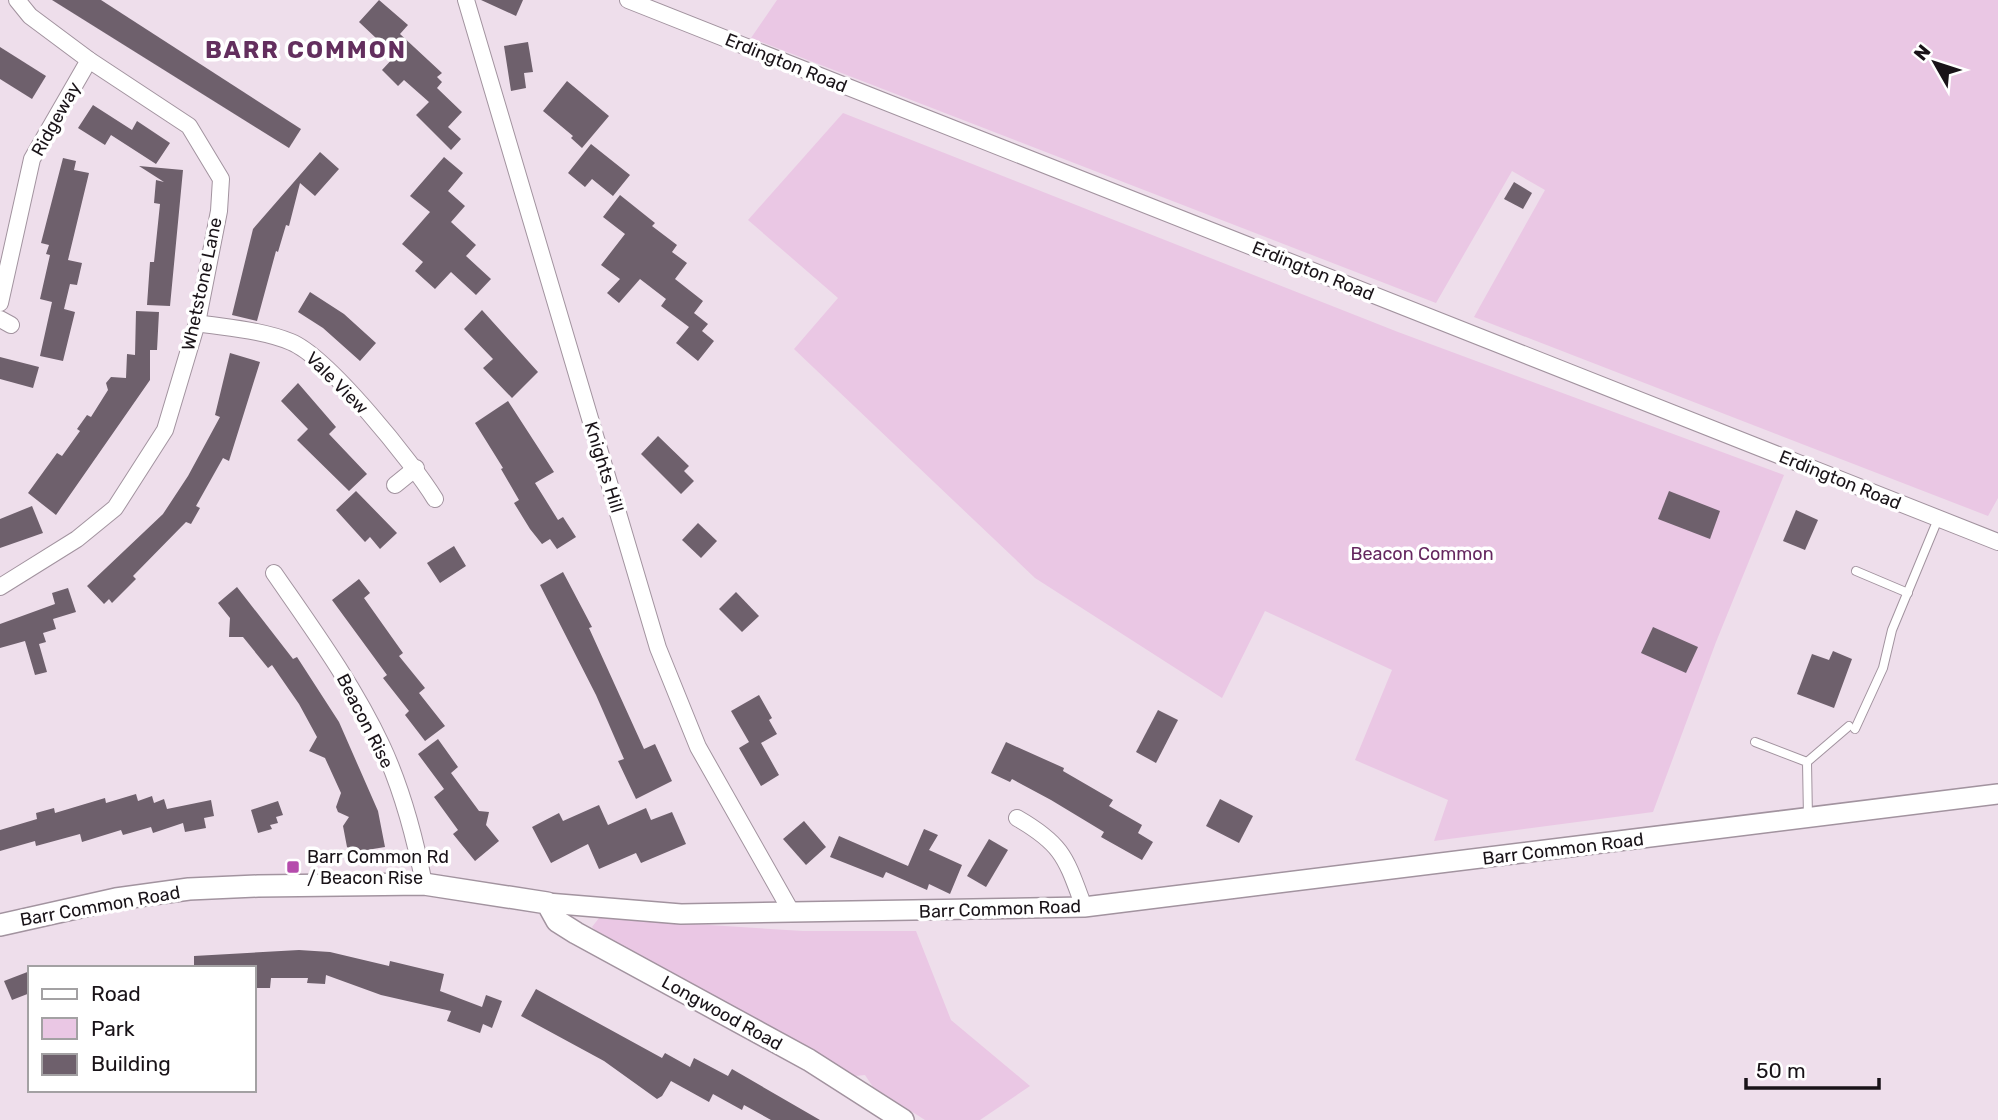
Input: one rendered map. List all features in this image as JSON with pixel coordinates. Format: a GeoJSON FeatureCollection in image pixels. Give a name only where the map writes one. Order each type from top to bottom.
{"type":"FeatureCollection","features":[{"type":"Feature","properties":{"kind":"main road","name":"Barr Common Road"},"geometry":{"type":"LineString","coordinates":[[0,925],[116,900],[189,889],[424,884],[547,903]]}},
{"type":"Feature","properties":{"kind":"main road","name":"Longwood Road"},"geometry":{"type":"LineString","coordinates":[[547,903],[557,921],[576,933],[809,1060],[903,1120]]}},
{"type":"Feature","properties":{"kind":"street","name":"Whetstone Lane"},"geometry":{"type":"LineString","coordinates":[[0,587],[77,539],[115,508],[165,430],[197,323],[219,211],[221,179],[189,126],[89,60],[30,16],[17,0]]}},
{"type":"Feature","properties":{"kind":"street","name":"Knights Hill"},"geometry":{"type":"LineString","coordinates":[[466,0],[658,648],[698,747],[792,914]]}},
{"type":"Feature","properties":{"kind":"street","name":"Erdington Road"},"geometry":{"type":"LineString","coordinates":[[628,0],[1998,542]]}},
{"type":"Feature","properties":{"kind":"street","name":"Ridgeway"},"geometry":{"type":"LineString","coordinates":[[0,303],[32,159],[89,60]]}},
{"type":"Feature","properties":{"kind":"street","name":"Vale View"},"geometry":{"type":"LineString","coordinates":[[197,323],[244,330],[292,342],[315,355],[416,468],[435,499]]}},
{"type":"Feature","properties":{"kind":"street"},"geometry":{"type":"LineString","coordinates":[[395,485],[416,468]]}},
{"type":"Feature","properties":{"kind":"street","name":"Beacon Rise"},"geometry":{"type":"LineString","coordinates":[[274,573],[334,661],[382,746],[415,838],[424,884]]}},
{"type":"Feature","properties":{"kind":"street","name":"Barr Common Road"},"geometry":{"type":"LineString","coordinates":[[547,903],[681,914],[1084,907],[1998,794]]}},
{"type":"Feature","properties":{"kind":"street"},"geometry":{"type":"LineString","coordinates":[[1017,818],[1046,835],[1064,855],[1084,907]]}},
{"type":"Feature","properties":{"kind":"lane"},"geometry":{"type":"LineString","coordinates":[[1807,762],[1852,727],[1883,668],[1892,630],[1938,519]]}},
{"type":"Feature","properties":{"kind":"lane"},"geometry":{"type":"LineString","coordinates":[[1856,571],[1908,593]]}},
{"type":"Feature","properties":{"kind":"lane"},"geometry":{"type":"LineString","coordinates":[[1755,742],[1807,762]]}},
{"type":"Feature","properties":{"kind":"lane"},"geometry":{"type":"LineString","coordinates":[[1807,762],[1808,818]]}},
{"type":"Feature","properties":{"kind":"green space"},"geometry":{"type":"Polygon","coordinates":[[[777,0],[1998,0],[1998,498],[1988,516],[1474,317],[1545,190],[1512,171],[1436,303],[751,38],[777,0]]]}},
{"type":"Feature","properties":{"kind":"green space","name":"Beacon Common"},"geometry":{"type":"Polygon","coordinates":[[[843,113],[1398,332],[1784,475],[1716,642],[1653,812],[1434,841],[1448,800],[1355,760],[1392,670],[1265,611],[1222,698],[1035,578],[794,349],[838,298],[748,220],[843,113]]]}},
{"type":"Feature","properties":{"kind":"green space"},"geometry":{"type":"Polygon","coordinates":[[[599,918],[803,931],[916,931],[951,1020],[1030,1086],[980,1120],[925,1120],[873,1087],[865,1075],[855,1076],[595,930],[592,927],[599,918]]]}},
{"type":"Feature","properties":{"kind":"building"},"geometry":{"type":"Polygon","coordinates":[[[52,0],[101,0],[301,129],[289,148],[52,0]]]}},
{"type":"Feature","properties":{"kind":"building"},"geometry":{"type":"Polygon","coordinates":[[[379,0],[408,25],[400,34],[442,73],[437,77],[442,82],[437,88],[462,112],[448,127],[461,139],[451,150],[416,115],[429,102],[404,80],[398,86],[382,70],[395,56],[359,22],[379,0]]]}},
{"type":"Feature","properties":{"kind":"building"},"geometry":{"type":"Polygon","coordinates":[[[481,0],[523,0],[516,16],[481,0]]]}},
{"type":"Feature","properties":{"kind":"building"},"geometry":{"type":"Polygon","coordinates":[[[528,42],[533,72],[524,73],[526,88],[511,91],[504,46],[528,42]]]}},
{"type":"Feature","properties":{"kind":"building"},"geometry":{"type":"Polygon","coordinates":[[[0,47],[46,76],[32,99],[0,79],[0,47]]]}},
{"type":"Feature","properties":{"kind":"building"},"geometry":{"type":"Polygon","coordinates":[[[567,81],[609,116],[582,148],[571,138],[573,136],[543,111],[567,81]]]}},
{"type":"Feature","properties":{"kind":"building"},"geometry":{"type":"Polygon","coordinates":[[[93,105],[132,130],[137,121],[170,143],[156,164],[111,135],[105,145],[78,128],[93,105]]]}},
{"type":"Feature","properties":{"kind":"building"},"geometry":{"type":"Polygon","coordinates":[[[591,144],[630,175],[613,196],[592,179],[585,187],[568,173],[591,144]]]}},
{"type":"Feature","properties":{"kind":"building"},"geometry":{"type":"Polygon","coordinates":[[[320,152],[339,169],[315,196],[300,183],[289,226],[286,225],[278,252],[276,251],[257,321],[232,315],[253,229],[320,152]]]}},
{"type":"Feature","properties":{"kind":"building"},"geometry":{"type":"Polygon","coordinates":[[[444,157],[463,173],[448,191],[465,206],[451,222],[476,245],[466,256],[491,279],[476,295],[451,272],[435,289],[415,271],[423,262],[402,244],[430,212],[410,196],[444,157]]]}},
{"type":"Feature","properties":{"kind":"building"},"geometry":{"type":"Polygon","coordinates":[[[63,158],[76,161],[74,170],[89,173],[68,260],[82,263],[77,285],[70,284],[64,309],[75,312],[63,361],[40,356],[52,302],[40,299],[50,255],[46,254],[49,245],[41,243],[63,158]]]}},
{"type":"Feature","properties":{"kind":"building"},"geometry":{"type":"Polygon","coordinates":[[[139,166],[183,170],[170,306],[147,305],[150,262],[154,262],[160,204],[154,203],[156,180],[164,182],[139,166]]]}},
{"type":"Feature","properties":{"kind":"building"},"geometry":{"type":"Polygon","coordinates":[[[1514,182],[1532,193],[1523,209],[1504,199],[1514,182]]]}},
{"type":"Feature","properties":{"kind":"building"},"geometry":{"type":"Polygon","coordinates":[[[620,195],[655,223],[652,226],[677,245],[672,252],[687,263],[675,279],[703,301],[694,313],[708,324],[702,331],[714,341],[698,361],[676,343],[689,327],[661,306],[666,299],[640,279],[619,303],[607,293],[620,279],[601,265],[625,234],[603,217],[620,195]]]}},
{"type":"Feature","properties":{"kind":"building"},"geometry":{"type":"Polygon","coordinates":[[[310,292],[344,314],[376,343],[360,361],[323,328],[298,312],[310,292]]]}},
{"type":"Feature","properties":{"kind":"building"},"geometry":{"type":"Polygon","coordinates":[[[482,310],[538,372],[512,398],[483,368],[493,359],[464,329],[482,310]]]}},
{"type":"Feature","properties":{"kind":"building"},"geometry":{"type":"Polygon","coordinates":[[[136,311],[159,312],[157,350],[150,350],[150,380],[56,515],[28,493],[57,453],[62,456],[80,431],[77,429],[87,415],[91,417],[108,390],[106,383],[111,377],[126,378],[127,354],[135,355],[136,311]]]}},
{"type":"Feature","properties":{"kind":"building"},"geometry":{"type":"Polygon","coordinates":[[[230,353],[260,362],[229,461],[223,458],[196,506],[200,508],[191,524],[186,522],[133,576],[136,579],[112,603],[109,599],[104,604],[87,586],[163,514],[188,476],[220,417],[215,415],[230,353]]]}},
{"type":"Feature","properties":{"kind":"building"},"geometry":{"type":"Polygon","coordinates":[[[0,357],[39,367],[33,388],[0,379],[0,357]]]}},
{"type":"Feature","properties":{"kind":"building"},"geometry":{"type":"Polygon","coordinates":[[[298,383],[336,427],[329,434],[367,474],[349,491],[297,440],[308,429],[281,401],[298,383]]]}},
{"type":"Feature","properties":{"kind":"building"},"geometry":{"type":"Polygon","coordinates":[[[508,401],[554,472],[535,483],[558,520],[563,517],[576,537],[557,549],[550,539],[542,544],[530,529],[514,503],[519,500],[501,469],[503,468],[475,423],[508,401]]]}},
{"type":"Feature","properties":{"kind":"building"},"geometry":{"type":"Polygon","coordinates":[[[658,436],[689,466],[684,471],[694,481],[681,494],[641,454],[658,436]]]}},
{"type":"Feature","properties":{"kind":"building"},"geometry":{"type":"Polygon","coordinates":[[[356,491],[397,533],[380,549],[370,537],[365,542],[336,510],[356,491]]]}},
{"type":"Feature","properties":{"kind":"building"},"geometry":{"type":"Polygon","coordinates":[[[1669,491],[1720,511],[1710,539],[1658,519],[1669,491]]]}},
{"type":"Feature","properties":{"kind":"building"},"geometry":{"type":"Polygon","coordinates":[[[32,506],[43,533],[0,548],[0,519],[32,506]]]}},
{"type":"Feature","properties":{"kind":"building"},"geometry":{"type":"Polygon","coordinates":[[[1796,510],[1818,520],[1805,550],[1783,541],[1796,510]]]}},
{"type":"Feature","properties":{"kind":"building"},"geometry":{"type":"Polygon","coordinates":[[[698,523],[717,541],[701,558],[682,540],[698,523]]]}},
{"type":"Feature","properties":{"kind":"building"},"geometry":{"type":"Polygon","coordinates":[[[454,546],[466,566],[440,583],[427,563],[454,546]]]}},
{"type":"Feature","properties":{"kind":"building"},"geometry":{"type":"Polygon","coordinates":[[[563,572],[592,627],[589,628],[644,749],[655,744],[672,781],[636,799],[618,761],[624,759],[596,695],[540,585],[563,572]]]}},
{"type":"Feature","properties":{"kind":"building"},"geometry":{"type":"Polygon","coordinates":[[[359,579],[370,593],[364,598],[403,653],[399,656],[425,688],[419,693],[445,726],[425,741],[405,715],[409,711],[383,678],[387,675],[332,600],[359,579]]]}},
{"type":"Feature","properties":{"kind":"building"},"geometry":{"type":"Polygon","coordinates":[[[237,587],[293,659],[297,657],[339,722],[378,811],[385,847],[355,852],[347,847],[343,826],[349,817],[338,812],[336,807],[341,793],[325,758],[309,751],[317,737],[299,704],[272,665],[268,668],[243,637],[229,637],[230,618],[218,603],[237,587]]]}},
{"type":"Feature","properties":{"kind":"building"},"geometry":{"type":"Polygon","coordinates":[[[68,588],[76,612],[53,619],[56,629],[43,633],[46,642],[39,644],[47,672],[35,675],[25,641],[0,648],[0,624],[55,604],[52,593],[68,588]]]}},
{"type":"Feature","properties":{"kind":"building"},"geometry":{"type":"Polygon","coordinates":[[[736,592],[759,616],[742,632],[719,609],[736,592]]]}},
{"type":"Feature","properties":{"kind":"building"},"geometry":{"type":"Polygon","coordinates":[[[1653,627],[1698,647],[1686,673],[1641,653],[1653,627]]]}},
{"type":"Feature","properties":{"kind":"building"},"geometry":{"type":"Polygon","coordinates":[[[1833,651],[1852,659],[1834,708],[1797,694],[1812,654],[1829,660],[1833,651]]]}},
{"type":"Feature","properties":{"kind":"building"},"geometry":{"type":"Polygon","coordinates":[[[759,695],[772,718],[769,720],[777,734],[761,743],[779,775],[761,786],[739,748],[749,742],[731,711],[759,695]]]}},
{"type":"Feature","properties":{"kind":"building"},"geometry":{"type":"Polygon","coordinates":[[[1158,710],[1178,720],[1156,763],[1136,752],[1158,710]]]}},
{"type":"Feature","properties":{"kind":"building"},"geometry":{"type":"Polygon","coordinates":[[[438,739],[458,767],[451,773],[479,811],[489,812],[486,825],[499,841],[475,861],[453,834],[458,830],[434,797],[444,789],[418,754],[438,739]]]}},
{"type":"Feature","properties":{"kind":"building"},"geometry":{"type":"Polygon","coordinates":[[[1006,742],[1064,768],[1063,771],[1113,800],[1109,806],[1142,825],[1138,833],[1153,842],[1142,860],[1101,837],[1104,832],[1051,800],[1012,779],[1010,782],[991,773],[1006,742]]]}},
{"type":"Feature","properties":{"kind":"building"},"geometry":{"type":"Polygon","coordinates":[[[136,794],[138,801],[152,796],[154,803],[164,799],[167,809],[211,800],[214,816],[204,818],[206,828],[185,832],[183,823],[153,833],[151,827],[123,835],[121,830],[82,842],[80,834],[36,846],[35,841],[0,851],[0,830],[37,819],[36,813],[54,808],[55,813],[105,798],[106,803],[136,794]]]}},
{"type":"Feature","properties":{"kind":"building"},"geometry":{"type":"Polygon","coordinates":[[[1220,799],[1253,816],[1239,843],[1206,826],[1220,799]]]}},
{"type":"Feature","properties":{"kind":"building"},"geometry":{"type":"Polygon","coordinates":[[[278,801],[283,815],[276,817],[278,823],[270,825],[272,829],[258,833],[251,810],[278,801]]]}},
{"type":"Feature","properties":{"kind":"building"},"geometry":{"type":"Polygon","coordinates":[[[599,805],[608,825],[646,808],[651,820],[672,812],[686,844],[641,863],[636,853],[599,869],[588,844],[551,863],[532,827],[559,813],[563,821],[599,805]]]}},
{"type":"Feature","properties":{"kind":"building"},"geometry":{"type":"Polygon","coordinates":[[[804,821],[826,847],[806,865],[783,839],[804,821]]]}},
{"type":"Feature","properties":{"kind":"building"},"geometry":{"type":"Polygon","coordinates":[[[924,829],[938,835],[929,850],[962,865],[950,894],[929,884],[927,890],[886,872],[883,878],[830,857],[839,836],[908,866],[924,829]]]}},
{"type":"Feature","properties":{"kind":"building"},"geometry":{"type":"Polygon","coordinates":[[[989,839],[1008,850],[986,887],[967,876],[989,839]]]}},
{"type":"Feature","properties":{"kind":"building"},"geometry":{"type":"Polygon","coordinates":[[[299,950],[330,952],[389,966],[390,961],[444,974],[440,991],[482,1007],[486,995],[502,1001],[492,1028],[483,1024],[480,1033],[447,1021],[451,1011],[381,995],[326,975],[325,984],[307,983],[308,978],[271,978],[270,988],[256,988],[256,966],[194,966],[194,956],[299,950]]]}},
{"type":"Feature","properties":{"kind":"building"},"geometry":{"type":"Polygon","coordinates":[[[28,972],[28,994],[12,1000],[4,981],[28,972]]]}},
{"type":"Feature","properties":{"kind":"building"},"geometry":{"type":"Polygon","coordinates":[[[536,989],[662,1058],[665,1053],[690,1067],[694,1058],[728,1076],[732,1069],[820,1120],[771,1120],[744,1105],[742,1110],[713,1094],[709,1102],[671,1081],[662,1096],[657,1099],[604,1061],[521,1016],[536,989]]]}},
{"type":"Feature","properties":{"kind":"place","name":"Barr Common Rd / Beacon Rise"},"geometry":{"type":"Point","coordinates":[293,867]}},
{"type":"Feature","properties":{"kind":"district","name":"BARR COMMON"},"geometry":{"type":"Point","coordinates":[306,50]}}]}
